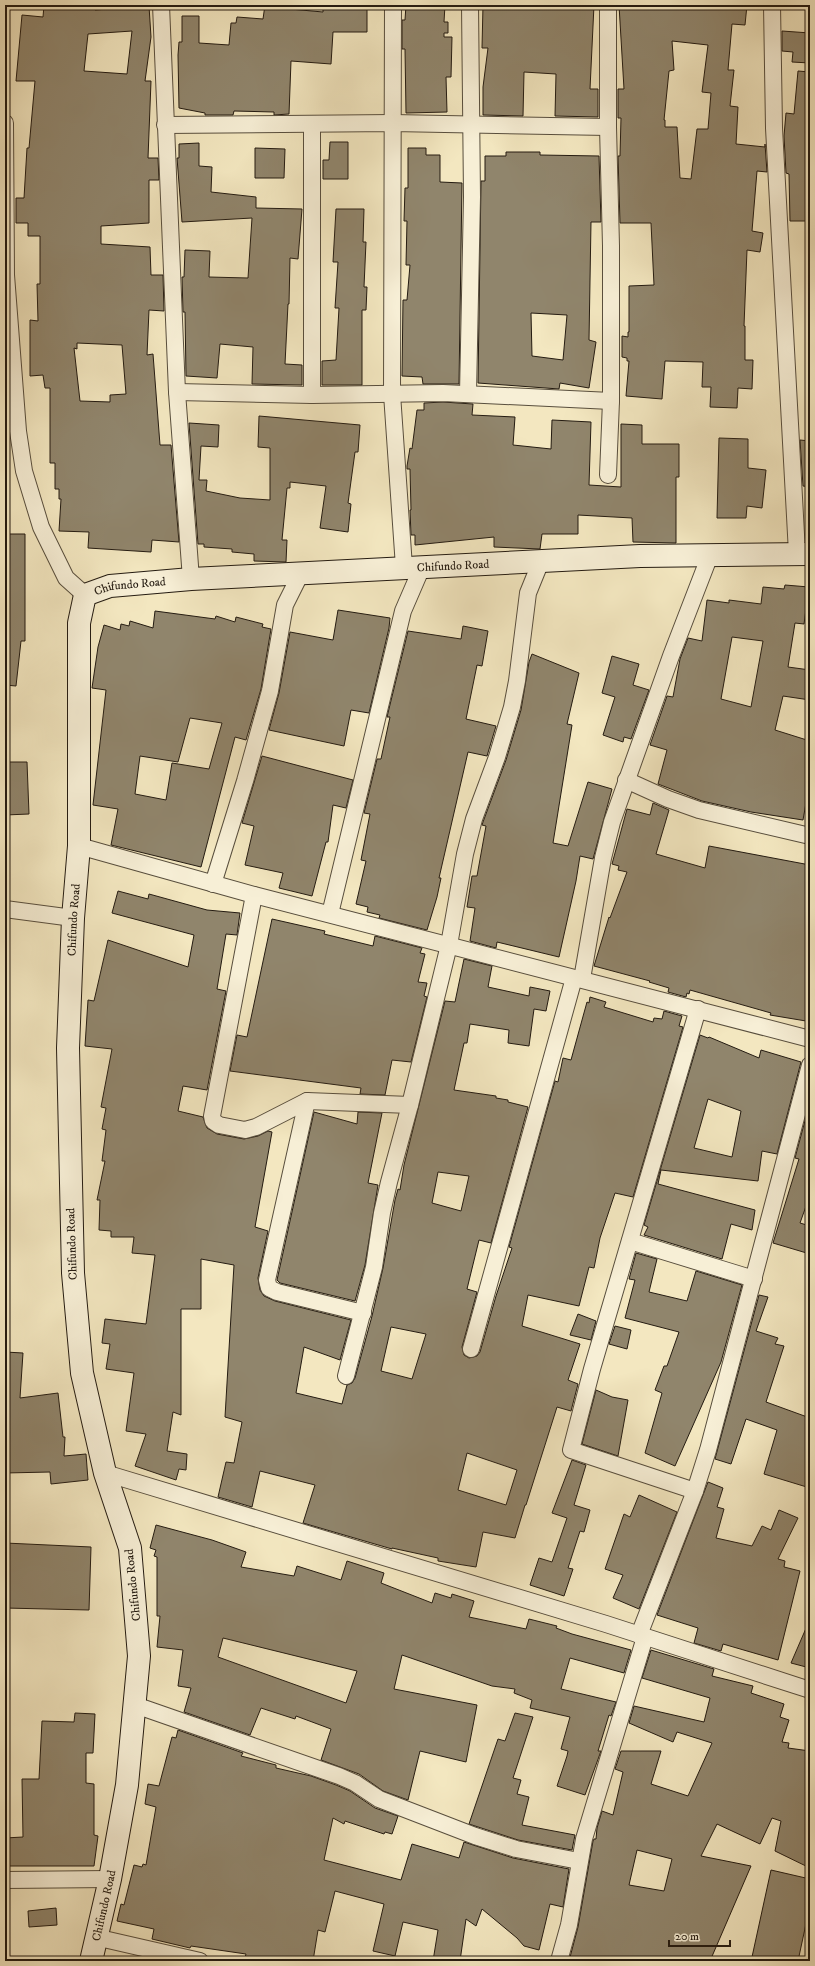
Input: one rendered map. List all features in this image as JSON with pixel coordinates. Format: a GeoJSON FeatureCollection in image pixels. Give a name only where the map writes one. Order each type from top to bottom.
{"type":"FeatureCollection","features":[{"type":"Feature","properties":{"kind":"street"},"geometry":{"type":"LineString","coordinates":[[161,5],[177,392],[191,579]]}},
{"type":"Feature","properties":{"kind":"street"},"geometry":{"type":"LineString","coordinates":[[330,914],[413,567],[392,394],[393,5]]}},
{"type":"Feature","properties":{"kind":"street"},"geometry":{"type":"LineString","coordinates":[[468,394],[472,197],[470,124],[470,5]]}},
{"type":"Feature","properties":{"kind":"street"},"geometry":{"type":"LineString","coordinates":[[608,5],[608,126],[611,246],[611,401],[608,475]]}},
{"type":"Feature","properties":{"kind":"street"},"geometry":{"type":"LineString","coordinates":[[772,5],[774,128],[804,554]]}},
{"type":"Feature","properties":{"kind":"street"},"geometry":{"type":"LineString","coordinates":[[5,123],[6,275],[13,384],[21,452],[26,478],[41,527],[66,578],[85,595]]}},
{"type":"Feature","properties":{"kind":"street"},"geometry":{"type":"LineString","coordinates":[[165,125],[392,123],[608,126]]}},
{"type":"Feature","properties":{"kind":"street"},"geometry":{"type":"LineString","coordinates":[[312,124],[312,395]]}},
{"type":"Feature","properties":{"kind":"street"},"geometry":{"type":"LineString","coordinates":[[177,392],[312,395],[468,394],[611,401]]}},
{"type":"Feature","properties":{"kind":"street"},"geometry":{"type":"LineString","coordinates":[[5,436],[21,452]]}},
{"type":"Feature","properties":{"kind":"street","name":"Chifundo Road"},"geometry":{"type":"LineString","coordinates":[[91,1961],[95,1937],[110,1879],[127,1784],[139,1656],[130,1548],[105,1473],[82,1373],[73,1274],[68,1048],[73,918],[79,846],[79,623],[85,595],[110,586],[191,579],[640,556],[804,554]]}},
{"type":"Feature","properties":{"kind":"street"},"geometry":{"type":"LineString","coordinates":[[472,1349],[578,979],[612,822],[671,656],[710,555]]}},
{"type":"Feature","properties":{"kind":"street"},"geometry":{"type":"LineString","coordinates":[[346,1376],[374,1267],[388,1182],[410,1105],[449,945],[465,854],[474,819],[497,757],[512,706],[517,681],[528,593],[541,561]]}},
{"type":"Feature","properties":{"kind":"street"},"geometry":{"type":"LineString","coordinates":[[213,884],[245,781],[270,691],[285,605],[301,573]]}},
{"type":"Feature","properties":{"kind":"street"},"geometry":{"type":"LineString","coordinates":[[626,780],[668,800],[699,810],[810,836]]}},
{"type":"Feature","properties":{"kind":"street"},"geometry":{"type":"LineString","coordinates":[[79,846],[254,895],[810,1039]]}},
{"type":"Feature","properties":{"kind":"street"},"geometry":{"type":"LineString","coordinates":[[254,895],[212,1116],[213,1121],[219,1125],[245,1130],[256,1128],[307,1101],[410,1105]]}},
{"type":"Feature","properties":{"kind":"street"},"geometry":{"type":"LineString","coordinates":[[5,909],[73,918]]}},
{"type":"Feature","properties":{"kind":"street"},"geometry":{"type":"LineString","coordinates":[[695,1491],[572,1450],[588,1384],[698,1010]]}},
{"type":"Feature","properties":{"kind":"street"},"geometry":{"type":"LineString","coordinates":[[559,1961],[569,1925],[584,1838],[642,1636],[695,1491],[708,1450],[810,1065]]}},
{"type":"Feature","properties":{"kind":"street"},"geometry":{"type":"LineString","coordinates":[[307,1101],[267,1280],[269,1288],[278,1292],[363,1312]]}},
{"type":"Feature","properties":{"kind":"street"},"geometry":{"type":"LineString","coordinates":[[630,1241],[754,1279]]}},
{"type":"Feature","properties":{"kind":"street"},"geometry":{"type":"LineString","coordinates":[[105,1473],[642,1636],[810,1690]]}},
{"type":"Feature","properties":{"kind":"street"},"geometry":{"type":"LineString","coordinates":[[135,1705],[339,1776],[355,1783],[379,1799],[475,1836],[516,1849],[580,1861]]}},
{"type":"Feature","properties":{"kind":"street"},"geometry":{"type":"LineString","coordinates":[[5,1880],[110,1879]]}},
{"type":"Feature","properties":{"kind":"street"},"geometry":{"type":"LineString","coordinates":[[95,1937],[200,1961]]}},
{"type":"Feature","properties":{"kind":"building"},"geometry":{"type":"Polygon","coordinates":[[[44,5],[95,5],[95,10],[149,6],[151,37],[145,81],[151,81],[148,158],[158,158],[159,180],[149,180],[149,223],[101,226],[101,244],[150,247],[151,275],[163,275],[164,311],[149,310],[147,355],[153,354],[160,445],[171,445],[179,542],[152,540],[151,552],[88,548],[89,532],[59,531],[61,499],[59,499],[59,489],[55,489],[55,463],[50,463],[50,388],[45,388],[43,375],[30,376],[30,320],[38,321],[37,284],[40,284],[40,236],[28,236],[28,223],[16,223],[16,198],[24,198],[27,148],[29,148],[35,81],[16,81],[22,15],[43,17],[44,5]],[[132,31],[88,34],[84,71],[127,74],[132,31]],[[77,343],[77,349],[74,348],[80,401],[110,402],[110,395],[126,394],[122,345],[77,343]]]}},
{"type":"Feature","properties":{"kind":"building"},"geometry":{"type":"Polygon","coordinates":[[[265,5],[290,5],[290,9],[323,12],[323,7],[367,7],[367,32],[333,32],[331,64],[291,61],[289,114],[274,115],[274,112],[234,111],[233,115],[205,115],[205,113],[179,108],[178,55],[179,42],[182,42],[182,16],[199,16],[199,43],[229,45],[231,23],[236,23],[237,17],[263,19],[265,5]]]}},
{"type":"Feature","properties":{"kind":"building"},"geometry":{"type":"Polygon","coordinates":[[[406,5],[445,5],[444,22],[448,22],[448,33],[444,33],[444,37],[452,37],[451,77],[446,77],[447,112],[406,113],[405,49],[402,49],[402,20],[405,20],[406,5]]]}},
{"type":"Feature","properties":{"kind":"building"},"geometry":{"type":"Polygon","coordinates":[[[483,5],[559,7],[559,5],[594,5],[590,89],[598,89],[598,117],[555,116],[556,74],[524,72],[523,116],[483,115],[483,87],[488,48],[482,48],[483,5]]]}},
{"type":"Feature","properties":{"kind":"building"},"geometry":{"type":"Polygon","coordinates":[[[619,5],[747,5],[745,25],[732,24],[728,70],[734,70],[730,106],[738,107],[736,144],[765,147],[765,144],[767,172],[757,171],[752,231],[763,233],[760,252],[747,250],[744,326],[745,360],[753,360],[752,389],[738,388],[737,408],[710,407],[711,387],[702,387],[703,362],[665,361],[662,399],[626,396],[629,361],[627,361],[627,358],[622,357],[622,336],[628,337],[629,332],[629,286],[654,285],[651,223],[620,223],[618,156],[620,156],[621,118],[618,118],[618,89],[624,89],[619,5]],[[672,41],[674,70],[669,71],[664,120],[665,127],[677,127],[680,178],[691,179],[697,129],[708,129],[711,93],[702,92],[708,45],[672,41]]]}},
{"type":"Feature","properties":{"kind":"building"},"geometry":{"type":"Polygon","coordinates":[[[782,31],[810,33],[810,63],[792,62],[793,52],[782,51],[782,31]]]}},
{"type":"Feature","properties":{"kind":"building"},"geometry":{"type":"Polygon","coordinates":[[[798,71],[810,72],[810,221],[790,221],[789,174],[786,173],[784,136],[786,113],[794,114],[798,71]]]}},
{"type":"Feature","properties":{"kind":"building"},"geometry":{"type":"Polygon","coordinates":[[[330,142],[348,142],[348,179],[323,179],[323,160],[329,160],[330,142]]]}},
{"type":"Feature","properties":{"kind":"building"},"geometry":{"type":"Polygon","coordinates":[[[199,143],[199,166],[212,167],[211,192],[256,197],[256,208],[302,209],[298,259],[290,258],[285,364],[302,365],[302,385],[252,384],[253,347],[220,344],[217,378],[186,376],[185,312],[183,312],[182,277],[184,277],[185,250],[210,251],[209,277],[248,278],[252,218],[182,222],[177,158],[179,158],[179,144],[199,143]]]}},
{"type":"Feature","properties":{"kind":"building"},"geometry":{"type":"Polygon","coordinates":[[[255,148],[285,149],[284,178],[255,178],[255,148]]]}},
{"type":"Feature","properties":{"kind":"building"},"geometry":{"type":"Polygon","coordinates":[[[408,148],[426,148],[426,155],[440,155],[440,182],[462,183],[459,384],[423,384],[422,377],[402,376],[403,300],[407,300],[410,265],[406,265],[407,221],[404,221],[405,188],[408,188],[408,148]]]}},
{"type":"Feature","properties":{"kind":"building"},"geometry":{"type":"Polygon","coordinates":[[[506,152],[540,152],[540,155],[599,156],[601,222],[591,222],[589,340],[596,342],[589,388],[560,383],[559,389],[478,383],[481,181],[485,181],[485,156],[506,156],[506,152]],[[531,313],[532,356],[563,360],[567,315],[531,313]]]}},
{"type":"Feature","properties":{"kind":"building"},"geometry":{"type":"Polygon","coordinates":[[[336,209],[364,209],[363,242],[366,242],[364,287],[367,287],[366,310],[362,310],[362,385],[322,385],[322,361],[336,360],[339,308],[335,308],[338,262],[333,262],[336,209]]]}},
{"type":"Feature","properties":{"kind":"building"},"geometry":{"type":"Polygon","coordinates":[[[443,402],[473,404],[472,415],[515,417],[513,445],[551,449],[552,420],[591,422],[589,485],[621,487],[621,424],[642,425],[642,444],[679,444],[679,477],[676,477],[676,543],[633,542],[632,518],[578,515],[578,534],[542,534],[540,549],[494,547],[494,537],[415,545],[415,535],[411,535],[410,469],[407,469],[407,466],[410,448],[412,449],[417,410],[424,410],[424,403],[443,402]]]}},
{"type":"Feature","properties":{"kind":"building"},"geometry":{"type":"Polygon","coordinates":[[[259,416],[360,425],[358,452],[355,452],[348,503],[351,504],[348,532],[320,528],[326,486],[290,482],[290,488],[287,488],[282,540],[287,540],[286,562],[254,561],[254,554],[232,552],[232,549],[204,547],[204,544],[198,544],[189,423],[219,425],[218,447],[201,446],[199,480],[207,480],[206,491],[240,498],[270,500],[270,448],[258,447],[259,416]]]}},
{"type":"Feature","properties":{"kind":"building"},"geometry":{"type":"Polygon","coordinates":[[[719,438],[748,439],[748,468],[766,470],[762,508],[747,506],[746,518],[717,518],[719,438]]]}},
{"type":"Feature","properties":{"kind":"building"},"geometry":{"type":"Polygon","coordinates":[[[800,440],[810,441],[810,487],[803,486],[800,440]]]}},
{"type":"Feature","properties":{"kind":"building"},"geometry":{"type":"Polygon","coordinates":[[[5,534],[25,534],[25,641],[21,641],[16,686],[5,685],[5,534]]]}},
{"type":"Feature","properties":{"kind":"building"},"geometry":{"type":"Polygon","coordinates":[[[785,585],[809,587],[804,624],[795,623],[788,667],[810,670],[810,700],[783,696],[775,730],[810,741],[810,780],[803,820],[751,812],[702,801],[658,784],[667,750],[650,745],[667,696],[673,697],[680,659],[688,638],[702,641],[707,600],[729,603],[729,600],[761,604],[763,587],[784,589],[785,585]],[[732,637],[721,699],[751,707],[763,641],[732,637]]]}},
{"type":"Feature","properties":{"kind":"building"},"geometry":{"type":"Polygon","coordinates":[[[338,610],[390,618],[369,713],[351,710],[344,746],[269,730],[279,693],[290,632],[333,640],[338,610]]]}},
{"type":"Feature","properties":{"kind":"building"},"geometry":{"type":"Polygon","coordinates":[[[155,611],[215,619],[216,616],[235,622],[236,617],[263,624],[262,627],[271,629],[261,689],[246,740],[235,737],[201,867],[111,845],[118,809],[93,805],[106,690],[92,688],[98,647],[104,625],[120,630],[121,624],[129,626],[130,621],[153,628],[155,611]],[[190,718],[178,762],[140,756],[135,794],[166,800],[172,763],[209,769],[222,723],[190,718]]]}},
{"type":"Feature","properties":{"kind":"building"},"geometry":{"type":"Polygon","coordinates":[[[463,626],[488,631],[482,666],[477,665],[466,719],[496,726],[487,756],[468,752],[439,878],[441,878],[437,897],[427,930],[379,918],[380,915],[367,912],[368,907],[356,904],[366,861],[361,860],[370,814],[364,813],[377,759],[381,759],[390,717],[387,717],[408,631],[461,639],[463,626]]]}},
{"type":"Feature","properties":{"kind":"building"},"geometry":{"type":"Polygon","coordinates":[[[532,654],[579,673],[567,724],[572,725],[553,843],[568,846],[588,782],[612,789],[593,859],[580,856],[559,957],[497,942],[496,948],[470,941],[475,908],[467,907],[472,876],[477,876],[486,826],[482,825],[506,760],[521,710],[529,662],[532,654]]]}},
{"type":"Feature","properties":{"kind":"building"},"geometry":{"type":"Polygon","coordinates":[[[612,656],[639,664],[633,685],[649,690],[631,739],[624,737],[623,742],[603,735],[615,697],[602,693],[612,656]]]}},
{"type":"Feature","properties":{"kind":"building"},"geometry":{"type":"Polygon","coordinates":[[[262,756],[353,780],[346,808],[333,805],[328,842],[326,842],[312,896],[279,888],[283,873],[245,865],[254,826],[242,823],[262,756]]]}},
{"type":"Feature","properties":{"kind":"building"},"geometry":{"type":"Polygon","coordinates":[[[5,762],[27,762],[29,814],[5,815],[5,762]]]}},
{"type":"Feature","properties":{"kind":"building"},"geometry":{"type":"Polygon","coordinates":[[[653,803],[669,810],[656,854],[705,868],[709,846],[810,865],[810,1003],[806,1021],[770,1015],[771,1013],[690,990],[686,997],[668,992],[669,988],[649,982],[650,981],[594,966],[609,917],[610,918],[627,872],[618,870],[619,866],[612,864],[627,809],[650,815],[653,803]]]}},
{"type":"Feature","properties":{"kind":"building"},"geometry":{"type":"Polygon","coordinates":[[[118,891],[148,899],[149,894],[207,910],[240,913],[237,935],[226,934],[217,989],[226,991],[207,1090],[183,1086],[178,1111],[203,1117],[207,1128],[217,1134],[244,1139],[258,1136],[268,1131],[272,1132],[255,1227],[268,1231],[258,1278],[260,1290],[264,1296],[275,1301],[351,1320],[340,1360],[304,1347],[296,1393],[342,1404],[347,1385],[352,1383],[355,1378],[372,1316],[383,1268],[395,1200],[398,1189],[400,1190],[404,1165],[445,1001],[455,1002],[464,959],[492,966],[488,987],[529,996],[530,987],[550,991],[546,1011],[534,1009],[529,1046],[508,1043],[509,1030],[470,1024],[467,1043],[464,1043],[454,1090],[496,1096],[496,1098],[508,1100],[508,1102],[528,1107],[491,1243],[479,1240],[467,1289],[477,1292],[462,1347],[464,1355],[469,1358],[477,1356],[480,1352],[512,1248],[509,1247],[555,1081],[558,1082],[563,1058],[571,1060],[587,1002],[589,1003],[590,997],[606,1002],[604,1007],[653,1022],[654,1018],[662,1019],[664,1011],[682,1016],[679,1026],[683,1027],[633,1197],[615,1193],[600,1238],[594,1268],[589,1267],[579,1306],[528,1295],[522,1326],[580,1344],[568,1380],[578,1384],[571,1411],[557,1407],[515,1538],[483,1532],[476,1567],[438,1561],[438,1558],[392,1549],[303,1523],[315,1485],[260,1471],[252,1507],[218,1497],[226,1462],[234,1463],[242,1422],[225,1417],[234,1265],[201,1259],[201,1309],[181,1309],[181,1415],[173,1412],[167,1451],[187,1454],[186,1470],[179,1469],[176,1480],[135,1466],[146,1434],[126,1431],[134,1373],[106,1369],[110,1344],[102,1343],[105,1319],[146,1324],[155,1255],[132,1253],[134,1237],[111,1237],[111,1231],[99,1230],[100,1200],[97,1200],[105,1161],[102,1161],[106,1130],[102,1129],[106,1108],[101,1107],[112,1049],[85,1046],[88,1000],[94,1001],[108,940],[188,967],[194,935],[112,913],[118,891]],[[438,1172],[432,1203],[461,1211],[469,1176],[438,1172]],[[391,1327],[381,1371],[412,1379],[426,1334],[391,1327]],[[467,1453],[458,1490],[506,1505],[517,1470],[467,1453]]]}},
{"type":"Feature","properties":{"kind":"building"},"geometry":{"type":"Polygon","coordinates":[[[272,919],[325,931],[324,934],[373,946],[375,936],[422,948],[420,953],[425,954],[418,982],[427,983],[424,996],[427,997],[411,1062],[392,1060],[385,1095],[360,1094],[361,1088],[230,1071],[237,1035],[247,1037],[272,919]]]}},
{"type":"Feature","properties":{"kind":"building"},"geometry":{"type":"Polygon","coordinates":[[[700,1035],[709,1037],[759,1058],[761,1050],[801,1062],[777,1154],[762,1151],[758,1181],[661,1170],[658,1184],[755,1210],[752,1230],[731,1224],[722,1259],[644,1235],[648,1227],[644,1225],[700,1035]],[[708,1099],[694,1148],[732,1157],[741,1111],[708,1099]]]}},
{"type":"Feature","properties":{"kind":"building"},"geometry":{"type":"Polygon","coordinates":[[[810,1102],[810,1195],[800,1223],[810,1226],[810,1254],[773,1243],[799,1159],[795,1158],[810,1102]]]}},
{"type":"Feature","properties":{"kind":"building"},"geometry":{"type":"Polygon","coordinates":[[[314,1112],[357,1124],[358,1112],[382,1113],[368,1183],[378,1185],[365,1265],[355,1301],[280,1283],[277,1280],[314,1112]]]}},
{"type":"Feature","properties":{"kind":"building"},"geometry":{"type":"Polygon","coordinates":[[[636,1253],[657,1259],[649,1292],[687,1301],[696,1271],[742,1285],[721,1362],[675,1466],[645,1453],[662,1393],[655,1390],[664,1366],[667,1366],[679,1332],[625,1318],[635,1280],[629,1279],[636,1253]]]}},
{"type":"Feature","properties":{"kind":"building"},"geometry":{"type":"Polygon","coordinates":[[[759,1295],[768,1297],[756,1331],[778,1338],[775,1344],[784,1346],[766,1402],[810,1418],[810,1488],[764,1474],[777,1430],[746,1419],[731,1464],[715,1459],[759,1295]]]}},
{"type":"Feature","properties":{"kind":"building"},"geometry":{"type":"Polygon","coordinates":[[[578,1314],[596,1321],[591,1340],[570,1335],[578,1314]]]}},
{"type":"Feature","properties":{"kind":"building"},"geometry":{"type":"Polygon","coordinates":[[[615,1326],[631,1330],[627,1349],[609,1344],[615,1326]]]}},
{"type":"Feature","properties":{"kind":"building"},"geometry":{"type":"Polygon","coordinates":[[[5,1352],[23,1353],[20,1398],[58,1393],[63,1437],[65,1437],[64,1456],[86,1454],[88,1480],[51,1484],[50,1472],[5,1473],[5,1352]]]}},
{"type":"Feature","properties":{"kind":"building"},"geometry":{"type":"Polygon","coordinates":[[[596,1390],[612,1397],[628,1400],[618,1456],[582,1444],[596,1390]]]}},
{"type":"Feature","properties":{"kind":"building"},"geometry":{"type":"Polygon","coordinates":[[[572,1460],[586,1465],[574,1505],[590,1510],[584,1532],[580,1531],[568,1568],[573,1569],[564,1596],[530,1585],[539,1558],[552,1562],[567,1518],[552,1513],[572,1460]]]}},
{"type":"Feature","properties":{"kind":"building"},"geometry":{"type":"Polygon","coordinates":[[[708,1482],[723,1488],[717,1507],[724,1509],[716,1538],[752,1546],[762,1526],[771,1530],[779,1510],[798,1518],[778,1559],[785,1561],[784,1567],[800,1571],[778,1660],[723,1644],[721,1651],[694,1643],[698,1628],[657,1615],[708,1482]]]}},
{"type":"Feature","properties":{"kind":"building"},"geometry":{"type":"Polygon","coordinates":[[[639,1495],[677,1512],[639,1609],[613,1598],[623,1575],[605,1569],[624,1514],[630,1517],[639,1495]]]}},
{"type":"Feature","properties":{"kind":"building"},"geometry":{"type":"Polygon","coordinates":[[[156,1525],[212,1540],[246,1552],[241,1567],[294,1576],[297,1566],[341,1580],[347,1561],[384,1573],[381,1583],[432,1603],[435,1593],[451,1598],[452,1594],[474,1601],[469,1617],[526,1629],[529,1619],[557,1626],[556,1628],[572,1634],[631,1650],[624,1673],[570,1658],[561,1689],[616,1702],[611,1716],[609,1715],[598,1751],[601,1751],[585,1795],[557,1786],[568,1751],[561,1749],[570,1717],[530,1708],[532,1700],[514,1693],[515,1689],[492,1686],[402,1655],[394,1689],[477,1705],[466,1762],[420,1751],[408,1800],[383,1791],[359,1774],[321,1760],[331,1729],[296,1716],[295,1719],[261,1708],[250,1735],[184,1712],[191,1688],[178,1686],[183,1650],[157,1647],[160,1616],[157,1616],[157,1557],[154,1556],[156,1550],[150,1548],[156,1525]],[[223,1638],[218,1657],[346,1703],[357,1671],[223,1638]]]}},
{"type":"Feature","properties":{"kind":"building"},"geometry":{"type":"Polygon","coordinates":[[[5,1543],[91,1547],[89,1610],[5,1608],[5,1543]]]}},
{"type":"Feature","properties":{"kind":"building"},"geometry":{"type":"Polygon","coordinates":[[[810,1619],[810,1668],[791,1663],[810,1619]]]}},
{"type":"Feature","properties":{"kind":"building"},"geometry":{"type":"Polygon","coordinates":[[[651,1650],[714,1669],[712,1676],[753,1686],[751,1693],[784,1704],[780,1717],[789,1720],[782,1742],[789,1743],[788,1748],[810,1751],[810,1868],[775,1851],[781,1821],[772,1818],[760,1844],[717,1824],[701,1856],[751,1866],[710,1961],[569,1961],[578,1927],[593,1841],[596,1839],[597,1828],[602,1811],[613,1815],[623,1772],[615,1769],[621,1751],[661,1751],[651,1784],[688,1796],[712,1743],[677,1732],[673,1742],[629,1723],[634,1706],[704,1722],[710,1698],[642,1678],[651,1650]],[[637,1850],[629,1885],[664,1891],[672,1859],[637,1850]]]}},
{"type":"Feature","properties":{"kind":"building"},"geometry":{"type":"Polygon","coordinates":[[[75,1713],[95,1714],[93,1753],[86,1753],[86,1783],[94,1784],[94,1835],[98,1836],[94,1866],[5,1866],[5,1838],[23,1837],[22,1779],[39,1779],[42,1721],[74,1722],[75,1713]]]}},
{"type":"Feature","properties":{"kind":"building"},"geometry":{"type":"Polygon","coordinates":[[[515,1713],[533,1717],[513,1778],[521,1780],[517,1794],[529,1797],[522,1825],[575,1835],[572,1850],[518,1840],[469,1824],[498,1739],[505,1741],[515,1713]]]}},
{"type":"Feature","properties":{"kind":"building"},"geometry":{"type":"Polygon","coordinates":[[[178,1730],[243,1753],[241,1756],[276,1765],[276,1768],[311,1776],[336,1785],[350,1791],[375,1808],[398,1816],[392,1834],[385,1832],[384,1834],[345,1821],[344,1824],[333,1818],[324,1860],[401,1880],[412,1844],[459,1858],[464,1842],[513,1858],[569,1869],[563,1907],[550,1904],[539,1950],[524,1946],[517,1938],[482,1909],[476,1926],[466,1919],[460,1961],[433,1961],[438,1930],[403,1922],[395,1956],[373,1951],[384,1904],[335,1891],[325,1932],[318,1930],[313,1961],[244,1961],[246,1954],[191,1946],[190,1948],[152,1939],[154,1929],[117,1921],[121,1904],[124,1905],[134,1865],[142,1867],[143,1864],[146,1865],[156,1807],[145,1804],[148,1784],[159,1786],[172,1737],[176,1738],[178,1730]]]}},
{"type":"Feature","properties":{"kind":"building"},"geometry":{"type":"Polygon","coordinates":[[[771,1870],[810,1879],[810,1905],[798,1961],[771,1961],[752,1957],[771,1870]]]}},
{"type":"Feature","properties":{"kind":"building"},"geometry":{"type":"Polygon","coordinates":[[[56,1908],[57,1925],[29,1927],[28,1911],[56,1908]]]}}]}
